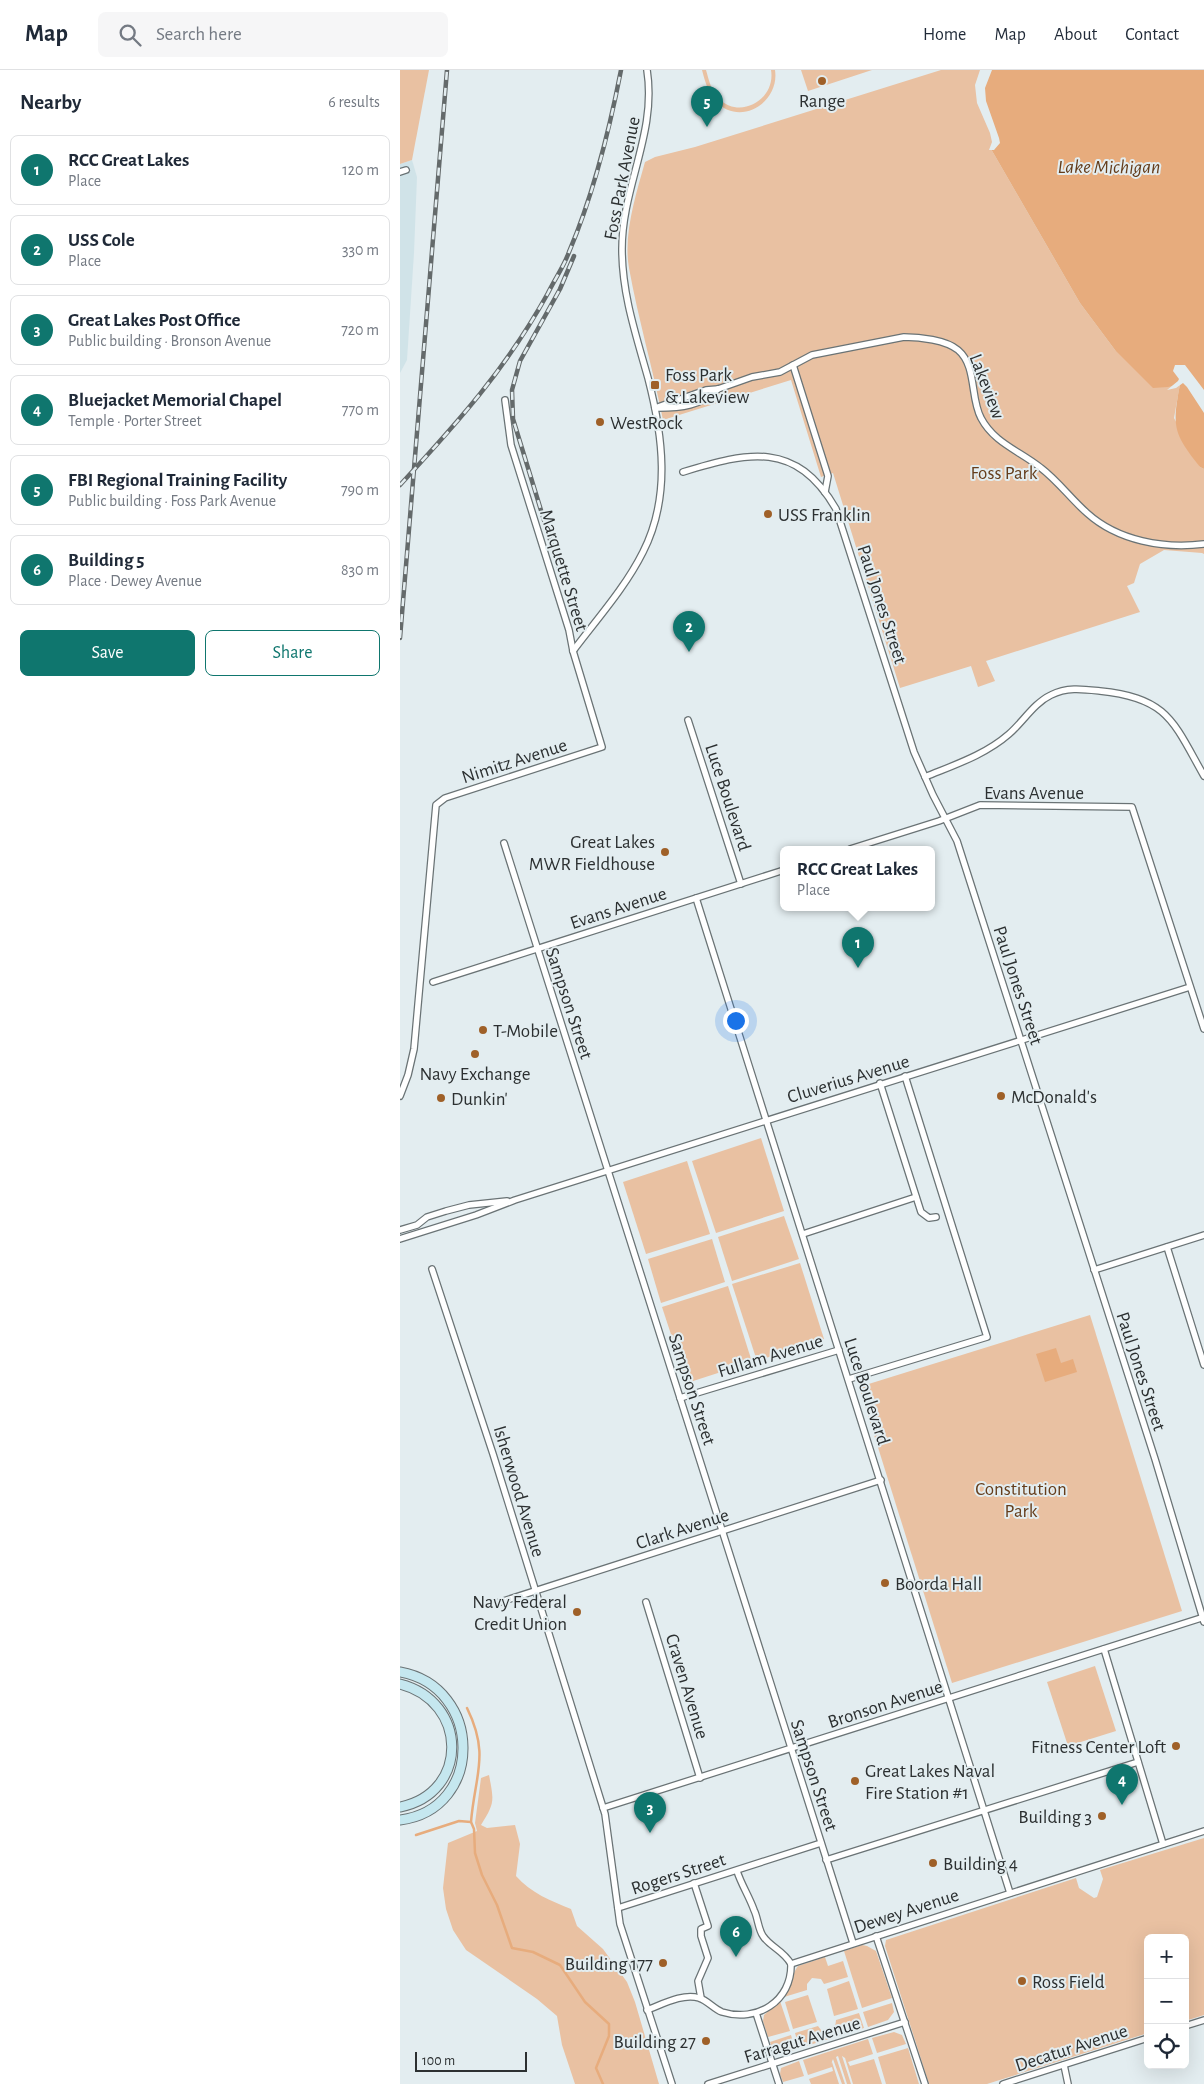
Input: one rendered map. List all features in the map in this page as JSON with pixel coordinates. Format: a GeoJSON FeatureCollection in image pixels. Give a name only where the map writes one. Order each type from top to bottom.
{"type":"FeatureCollection","features":[{"type":"Feature","properties":{"kind":"street","name":"Foss Park Avenue"},"geometry":{"type":"LineString","coordinates":[[572,651],[629,576],[643,552],[654,525],[662,487],[660,444],[655,408],[628,311],[623,266],[623,226],[630,187],[646,130],[648,114],[649,86],[646,70]]}},
{"type":"Feature","properties":{"kind":"street","name":"Lakeview"},"geometry":{"type":"LineString","coordinates":[[655,408],[706,390],[718,389],[752,377],[780,372],[812,355],[915,337],[948,344],[958,350],[966,361],[970,371],[975,403],[980,417],[988,430],[998,440],[1049,474],[1088,514],[1104,525],[1139,541],[1187,546],[1204,544]]}},
{"type":"Feature","properties":{"kind":"street"},"geometry":{"type":"LineString","coordinates":[[793,365],[828,474],[825,492]]}},
{"type":"Feature","properties":{"kind":"street","name":"Marquette Street"},"geometry":{"type":"LineString","coordinates":[[505,400],[511,445],[570,630],[572,651],[602,747]]}},
{"type":"Feature","properties":{"kind":"street","name":"Paul Jones Street"},"geometry":{"type":"LineString","coordinates":[[683,472],[737,457],[763,456],[788,463],[801,470],[825,492],[839,516],[914,752],[957,841],[1204,1619]]}},
{"type":"Feature","properties":{"kind":"street"},"geometry":{"type":"LineString","coordinates":[[925,777],[977,756],[1009,734],[1046,698],[1064,690],[1077,688],[1132,695],[1152,703],[1177,727],[1204,776]]}},
{"type":"Feature","properties":{"kind":"street","name":"Luce Boulevard"},"geometry":{"type":"LineString","coordinates":[[688,720],[741,884]]}},
{"type":"Feature","properties":{"kind":"street","name":"Nimitz Avenue"},"geometry":{"type":"LineString","coordinates":[[400,1096],[408,1075],[414,1049],[436,805],[446,798],[602,747]]}},
{"type":"Feature","properties":{"kind":"street","name":"Evans Avenue"},"geometry":{"type":"LineString","coordinates":[[859,846],[946,818],[980,804],[1132,807],[1190,987]]}},
{"type":"Feature","properties":{"kind":"street","name":"Sampson Street"},"geometry":{"type":"LineString","coordinates":[[504,844],[853,1943]]}},
{"type":"Feature","properties":{"kind":"street","name":"Evans Avenue"},"geometry":{"type":"LineString","coordinates":[[433,982],[780,871]]}},
{"type":"Feature","properties":{"kind":"street","name":"Luce Boulevard"},"geometry":{"type":"LineString","coordinates":[[696,898],[1010,1893]]}},
{"type":"Feature","properties":{"kind":"street"},"geometry":{"type":"LineString","coordinates":[[1190,987],[1204,1029]]}},
{"type":"Feature","properties":{"kind":"street","name":"Cluverius Avenue"},"geometry":{"type":"LineString","coordinates":[[400,1240],[476,1216],[516,1200],[766,1119],[1190,987]]}},
{"type":"Feature","properties":{"kind":"street"},"geometry":{"type":"LineString","coordinates":[[849,1379],[987,1338],[905,1076]]}},
{"type":"Feature","properties":{"kind":"street"},"geometry":{"type":"LineString","coordinates":[[880,1084],[923,1215],[929,1218],[936,1217]]}},
{"type":"Feature","properties":{"kind":"street"},"geometry":{"type":"LineString","coordinates":[[803,1234],[916,1197]]}},
{"type":"Feature","properties":{"kind":"street","name":"Cluverius Avenue"},"geometry":{"type":"LineString","coordinates":[[400,1230],[417,1225],[427,1217],[468,1205],[516,1200]]}},
{"type":"Feature","properties":{"kind":"street"},"geometry":{"type":"LineString","coordinates":[[1094,1270],[1204,1235]]}},
{"type":"Feature","properties":{"kind":"street"},"geometry":{"type":"LineString","coordinates":[[1167,1247],[1204,1365]]}},
{"type":"Feature","properties":{"kind":"street","name":"Isherwood Avenue"},"geometry":{"type":"LineString","coordinates":[[432,1269],[603,1808]]}},
{"type":"Feature","properties":{"kind":"street","name":"Fullam Avenue"},"geometry":{"type":"LineString","coordinates":[[680,1398],[840,1350]]}},
{"type":"Feature","properties":{"kind":"street","name":"Clark Avenue"},"geometry":{"type":"LineString","coordinates":[[491,1605],[881,1480]]}},
{"type":"Feature","properties":{"kind":"street","name":"Craven Avenue"},"geometry":{"type":"LineString","coordinates":[[646,1602],[700,1778]]}},
{"type":"Feature","properties":{"kind":"street","name":"Bronson Avenue"},"geometry":{"type":"LineString","coordinates":[[603,1808],[1204,1619]]}},
{"type":"Feature","properties":{"kind":"street"},"geometry":{"type":"LineString","coordinates":[[1104,1649],[1163,1844]]}},
{"type":"Feature","properties":{"kind":"street"},"geometry":{"type":"LineString","coordinates":[[400,1672],[420,1678],[446,1698],[456,1713],[462,1731],[464,1748],[462,1766],[455,1783],[445,1798],[432,1809],[416,1817],[400,1820]]}},
{"type":"Feature","properties":{"kind":"street"},"geometry":{"type":"LineString","coordinates":[[400,1684],[426,1695],[437,1706],[449,1725],[452,1750],[447,1771],[432,1793],[416,1803],[400,1807]]}},
{"type":"Feature","properties":{"kind":"street"},"geometry":{"type":"LineString","coordinates":[[826,1860],[1138,1762]]}},
{"type":"Feature","properties":{"kind":"street"},"geometry":{"type":"LineString","coordinates":[[603,1808],[618,1908]]}},
{"type":"Feature","properties":{"kind":"street","name":"Dewey Avenue"},"geometry":{"type":"LineString","coordinates":[[791,1964],[1204,1831]]}},
{"type":"Feature","properties":{"kind":"street","name":"Rogers Street"},"geometry":{"type":"LineString","coordinates":[[672,2084],[620,1924],[618,1908],[821,1843]]}},
{"type":"Feature","properties":{"kind":"street"},"geometry":{"type":"LineString","coordinates":[[648,2010],[682,1998],[701,1998],[720,2011],[730,2014],[756,2013],[772,2005],[782,1996],[790,1982],[791,1964],[781,1950],[767,1942],[762,1934],[754,1910],[736,1870]]}},
{"type":"Feature","properties":{"kind":"street"},"geometry":{"type":"LineString","coordinates":[[694,1883],[708,1926],[702,1929],[701,1936],[708,1958],[698,1981],[701,1998]]}},
{"type":"Feature","properties":{"kind":"street"},"geometry":{"type":"LineString","coordinates":[[876,1936],[925,2084]]}},
{"type":"Feature","properties":{"kind":"street"},"geometry":{"type":"LineString","coordinates":[[756,2013],[779,2084]]}},
{"type":"Feature","properties":{"kind":"street"},"geometry":{"type":"LineString","coordinates":[[1189,2025],[1204,2020]]}},
{"type":"Feature","properties":{"kind":"street","name":"Farragut Avenue"},"geometry":{"type":"LineString","coordinates":[[708,2084],[905,2022]]}},
{"type":"Feature","properties":{"kind":"street","name":"Decatur Avenue"},"geometry":{"type":"LineString","coordinates":[[1003,2084],[1144,2039]]}},
{"type":"Feature","properties":{"kind":"street"},"geometry":{"type":"LineString","coordinates":[[1064,2065],[1068,2084]]}},
{"type":"Feature","properties":{"kind":"shaded area"},"geometry":{"type":"Polygon","coordinates":[[[412,160],[417,177],[414,253],[407,360],[400,373],[400,164],[412,160]]]}},
{"type":"Feature","properties":{"kind":"green space"},"geometry":{"type":"Polygon","coordinates":[[[400,70],[429,70],[412,160],[400,164],[400,70]]]}},
{"type":"Feature","properties":{"kind":"green space"},"geometry":{"type":"Polygon","coordinates":[[[702,70],[706,70],[716,96],[728,105],[737,107],[746,107],[763,97],[768,90],[771,80],[771,70],[775,70],[775,82],[765,101],[747,111],[736,112],[726,109],[716,102],[709,91],[702,70]]]}},
{"type":"Feature","properties":{"kind":"green space","name":"Range"},"geometry":{"type":"Polygon","coordinates":[[[801,70],[872,70],[808,91],[801,70]]]}},
{"type":"Feature","properties":{"kind":"green space","name":"Foss Park"},"geometry":{"type":"Polygon","coordinates":[[[941,70],[983,70],[995,142],[991,149],[1080,303],[1115,350],[1180,384],[1174,418],[1200,467],[1204,469],[1204,554],[1164,550],[1140,564],[1134,583],[1127,586],[1140,612],[986,661],[995,681],[978,687],[971,666],[900,688],[833,473],[821,477],[791,380],[663,420],[629,268],[628,242],[631,215],[645,162],[655,157],[695,147],[941,70]]]}},
{"type":"Feature","properties":{"kind":"green space"},"geometry":{"type":"Polygon","coordinates":[[[761,1138],[784,1211],[716,1233],[692,1161],[761,1138]]]}},
{"type":"Feature","properties":{"kind":"green space"},"geometry":{"type":"Polygon","coordinates":[[[687,1161],[710,1234],[646,1254],[623,1182],[687,1161]]]}},
{"type":"Feature","properties":{"kind":"green space"},"geometry":{"type":"Polygon","coordinates":[[[784,1216],[799,1259],[732,1281],[718,1237],[784,1216]]]}},
{"type":"Feature","properties":{"kind":"green space"},"geometry":{"type":"Polygon","coordinates":[[[712,1239],[725,1282],[661,1303],[648,1259],[712,1239]]]}},
{"type":"Feature","properties":{"kind":"green space"},"geometry":{"type":"Polygon","coordinates":[[[800,1263],[824,1339],[757,1361],[732,1284],[800,1263]]]}},
{"type":"Feature","properties":{"kind":"green space"},"geometry":{"type":"Polygon","coordinates":[[[728,1286],[752,1362],[687,1383],[662,1307],[728,1286]]]}},
{"type":"Feature","properties":{"kind":"green space","name":"Constitution Park"},"geometry":{"type":"Polygon","coordinates":[[[1090,1315],[1182,1611],[952,1683],[859,1387],[1090,1315]]]}},
{"type":"Feature","properties":{"kind":"green space"},"geometry":{"type":"Polygon","coordinates":[[[1095,1666],[1116,1731],[1068,1746],[1047,1682],[1095,1666]]]}},
{"type":"Feature","properties":{"kind":"green space"},"geometry":{"type":"Polygon","coordinates":[[[489,1775],[492,1802],[489,1812],[481,1825],[487,1828],[515,1825],[520,1844],[516,1876],[535,1892],[571,1909],[577,1926],[603,1949],[627,1982],[635,2002],[659,2084],[575,2084],[562,2045],[557,2016],[537,1999],[466,1950],[453,1930],[446,1909],[443,1888],[448,1843],[477,1831],[475,1823],[481,1778],[489,1775]]]}},
{"type":"Feature","properties":{"kind":"green space","name":"Ross Field"},"geometry":{"type":"Polygon","coordinates":[[[1204,1838],[1204,2015],[1189,2020],[1189,1934],[1144,1934],[1144,2034],[987,2084],[929,2084],[885,1946],[886,1940],[1076,1878],[1079,1888],[1094,1898],[1097,1897],[1103,1879],[1100,1870],[1204,1838]]]}},
{"type":"Feature","properties":{"kind":"green space"},"geometry":{"type":"Polygon","coordinates":[[[862,1945],[876,1951],[892,1998],[862,2008],[844,1951],[862,1945]]]}},
{"type":"Feature","properties":{"kind":"green space"},"geometry":{"type":"Polygon","coordinates":[[[825,1957],[828,1966],[843,1961],[848,1977],[824,1984],[821,1979],[812,1978],[807,1984],[807,1990],[784,1997],[798,1966],[825,1957]]]}},
{"type":"Feature","properties":{"kind":"green space"},"geometry":{"type":"Polygon","coordinates":[[[849,1981],[858,2009],[834,2016],[827,1989],[849,1981]]]}},
{"type":"Feature","properties":{"kind":"green space"},"geometry":{"type":"Polygon","coordinates":[[[808,1995],[817,2022],[793,2029],[785,2002],[808,1995]]]}},
{"type":"Feature","properties":{"kind":"green space"},"geometry":{"type":"Polygon","coordinates":[[[780,2001],[790,2031],[768,2037],[763,2021],[764,2015],[780,2001]]]}},
{"type":"Feature","properties":{"kind":"green space"},"geometry":{"type":"Polygon","coordinates":[[[892,2003],[894,2012],[888,2020],[868,2027],[863,2012],[892,2003]]]}},
{"type":"Feature","properties":{"kind":"green space"},"geometry":{"type":"Polygon","coordinates":[[[859,2013],[864,2028],[799,2047],[795,2033],[818,2026],[821,2030],[829,2032],[835,2028],[836,2020],[859,2013]]]}},
{"type":"Feature","properties":{"kind":"green space"},"geometry":{"type":"Polygon","coordinates":[[[894,2032],[902,2035],[906,2044],[877,2053],[872,2038],[894,2032]]]}},
{"type":"Feature","properties":{"kind":"green space"},"geometry":{"type":"Polygon","coordinates":[[[791,2035],[795,2050],[780,2055],[774,2054],[770,2042],[791,2035]]]}},
{"type":"Feature","properties":{"kind":"green space"},"geometry":{"type":"Polygon","coordinates":[[[868,2039],[873,2054],[848,2062],[850,2066],[874,2059],[882,2084],[853,2084],[845,2058],[842,2056],[851,2084],[847,2084],[838,2056],[836,2057],[845,2084],[842,2084],[833,2059],[831,2064],[832,2062],[839,2084],[811,2084],[809,2079],[833,2071],[832,2067],[808,2075],[803,2060],[868,2039]]]}},
{"type":"Feature","properties":{"kind":"green space"},"geometry":{"type":"Polygon","coordinates":[[[908,2048],[919,2084],[886,2084],[878,2057],[908,2048]]]}},
{"type":"Feature","properties":{"kind":"green space"},"geometry":{"type":"Polygon","coordinates":[[[799,2061],[804,2076],[783,2082],[780,2074],[781,2068],[799,2061]]]}},
{"type":"Feature","properties":{"kind":"water","name":"Lake Michigan"},"geometry":{"type":"Polygon","coordinates":[[[983,70],[1204,70],[1204,469],[1200,467],[1184,446],[1177,429],[1176,410],[1180,384],[1153,388],[1115,350],[1080,303],[991,149],[995,142],[979,102],[983,70]]]}},
{"type":"Feature","properties":{"kind":"water"},"geometry":{"type":"Polygon","coordinates":[[[1056,1348],[1061,1363],[1073,1359],[1077,1372],[1045,1382],[1036,1354],[1056,1348]]]}},
{"type":"Feature","properties":{"kind":"pier"},"geometry":{"type":"Polygon","coordinates":[[[980,70],[992,70],[985,88],[986,101],[1000,143],[994,150],[989,150],[992,142],[990,133],[977,103],[975,85],[980,70]]]}},
{"type":"Feature","properties":{"kind":"pier"},"geometry":{"type":"Polygon","coordinates":[[[1175,365],[1185,365],[1204,390],[1204,413],[1183,383],[1176,388],[1167,390],[1179,379],[1173,371],[1175,365]]]}},
{"type":"Feature","properties":{"kind":"waterway"},"geometry":{"type":"LineString","coordinates":[[467,1708],[478,1739],[479,1765],[471,1822],[474,1829],[475,1853],[482,1875],[497,1905],[512,1948],[533,1952],[560,1965],[585,2002],[609,2024],[609,2036],[596,2068],[603,2084]]}},
{"type":"Feature","properties":{"kind":"waterway"},"geometry":{"type":"LineString","coordinates":[[416,1835],[459,1821],[471,1822]]}},
{"type":"Feature","properties":{"kind":"railway"},"geometry":{"type":"LineString","coordinates":[[400,638],[447,70]]}},
{"type":"Feature","properties":{"kind":"railway"},"geometry":{"type":"LineString","coordinates":[[400,485],[461,417],[498,371],[532,320],[562,267],[578,230],[593,185],[606,139],[621,70]]}},
{"type":"Feature","properties":{"kind":"railway"},"geometry":{"type":"LineString","coordinates":[[559,569],[513,419],[512,390],[520,361],[560,289],[574,256]]}},
{"type":"Feature","properties":{"kind":"place","name":"Range"},"geometry":{"type":"Point","coordinates":[822,81]}},
{"type":"Feature","properties":{"kind":"place","name":"FBI Regional Training Facility"},"geometry":{"type":"Point","coordinates":[707,127]}},
{"type":"Feature","properties":{"kind":"place","name":"Foss Park & Lakeview"},"geometry":{"type":"Point","coordinates":[655,385]}},
{"type":"Feature","properties":{"kind":"place","name":"WestRock"},"geometry":{"type":"Point","coordinates":[600,422]}},
{"type":"Feature","properties":{"kind":"place","name":"USS Franklin"},"geometry":{"type":"Point","coordinates":[768,514]}},
{"type":"Feature","properties":{"kind":"place","name":"USS Cole"},"geometry":{"type":"Point","coordinates":[689,652]}},
{"type":"Feature","properties":{"kind":"place","name":"Great Lakes MWR Fieldhouse"},"geometry":{"type":"Point","coordinates":[665,852]}},
{"type":"Feature","properties":{"kind":"place","name":"RCC Great Lakes"},"geometry":{"type":"Point","coordinates":[858,968]}},
{"type":"Feature","properties":{"kind":"place","name":"T-Mobile"},"geometry":{"type":"Point","coordinates":[483,1030]}},
{"type":"Feature","properties":{"kind":"place","name":"Navy Exchange"},"geometry":{"type":"Point","coordinates":[475,1054]}},
{"type":"Feature","properties":{"kind":"place","name":"McDonald's"},"geometry":{"type":"Point","coordinates":[1001,1096]}},
{"type":"Feature","properties":{"kind":"place","name":"Dunkin'"},"geometry":{"type":"Point","coordinates":[441,1098]}},
{"type":"Feature","properties":{"kind":"place","name":"Boorda Hall"},"geometry":{"type":"Point","coordinates":[885,1583]}},
{"type":"Feature","properties":{"kind":"place","name":"Navy Federal Credit Union"},"geometry":{"type":"Point","coordinates":[577,1612]}},
{"type":"Feature","properties":{"kind":"place","name":"Fitness Center Loft"},"geometry":{"type":"Point","coordinates":[1176,1746]}},
{"type":"Feature","properties":{"kind":"place","name":"Great Lakes Naval Fire Station #1"},"geometry":{"type":"Point","coordinates":[855,1781]}},
{"type":"Feature","properties":{"kind":"place","name":"Bluejacket Memorial Chapel"},"geometry":{"type":"Point","coordinates":[1122,1805]}},
{"type":"Feature","properties":{"kind":"place","name":"Building 3"},"geometry":{"type":"Point","coordinates":[1102,1816]}},
{"type":"Feature","properties":{"kind":"place","name":"Great Lakes Post Office"},"geometry":{"type":"Point","coordinates":[650,1833]}},
{"type":"Feature","properties":{"kind":"place","name":"Building 4"},"geometry":{"type":"Point","coordinates":[933,1863]}},
{"type":"Feature","properties":{"kind":"place","name":"Building 5"},"geometry":{"type":"Point","coordinates":[736,1957]}},
{"type":"Feature","properties":{"kind":"place","name":"Building 177"},"geometry":{"type":"Point","coordinates":[663,1963]}},
{"type":"Feature","properties":{"kind":"place","name":"Ross Field"},"geometry":{"type":"Point","coordinates":[1022,1981]}},
{"type":"Feature","properties":{"kind":"place","name":"Building 27"},"geometry":{"type":"Point","coordinates":[706,2041]}}]}
